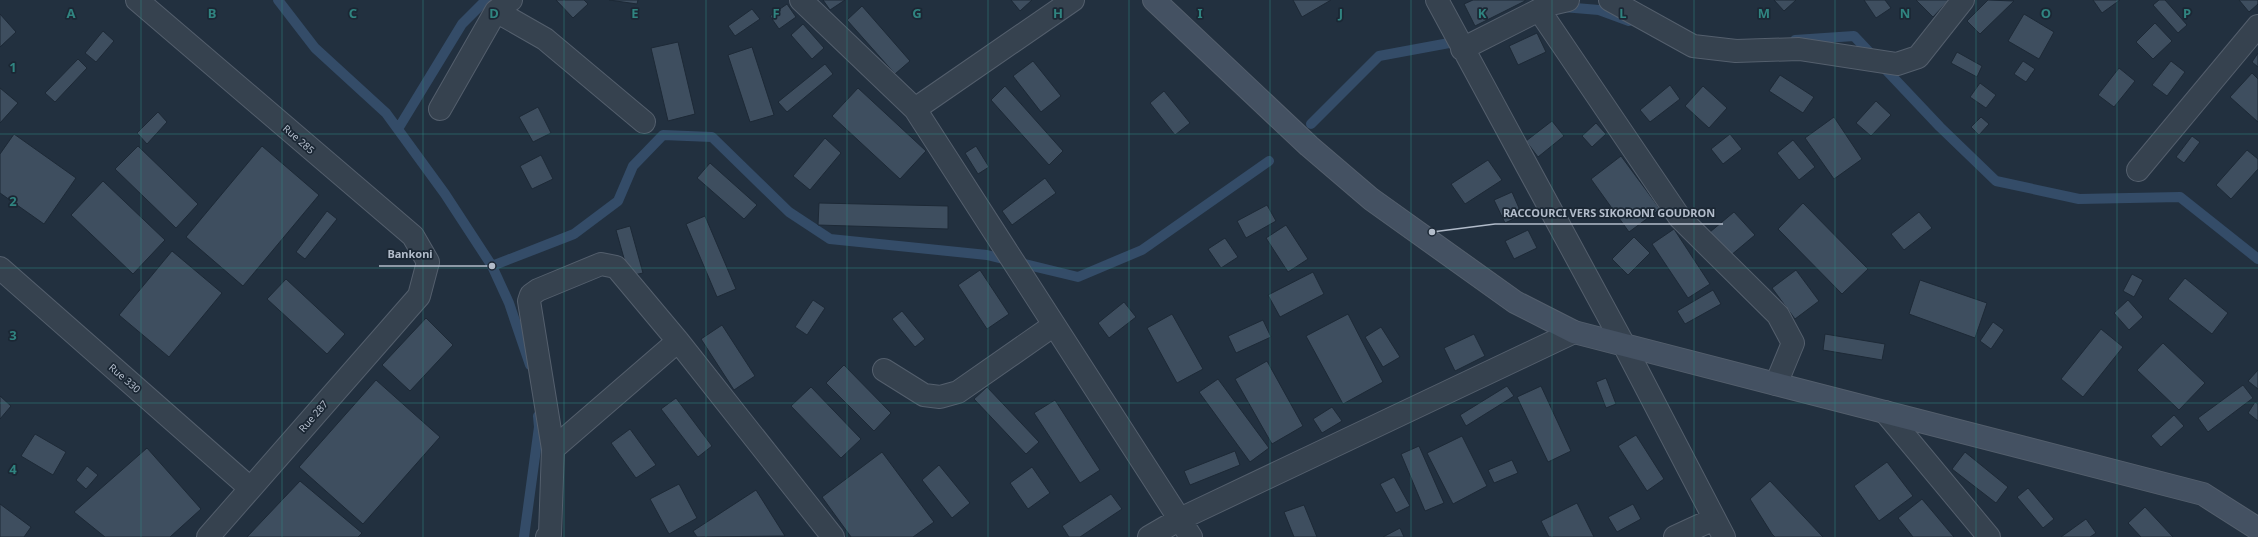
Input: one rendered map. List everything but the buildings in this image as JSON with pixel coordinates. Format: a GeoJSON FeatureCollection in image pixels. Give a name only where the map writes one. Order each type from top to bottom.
{"type":"FeatureCollection","features":[{"type":"Feature","properties":{"kind":"street","name":"Rue 285"},"geometry":{"type":"LineString","coordinates":[[137,0],[412,236],[428,262],[419,296]]}},
{"type":"Feature","properties":{"kind":"street"},"geometry":{"type":"LineString","coordinates":[[801,0],[915,109],[1191,537]]}},
{"type":"Feature","properties":{"kind":"street"},"geometry":{"type":"LineString","coordinates":[[915,109],[1072,0]]}},
{"type":"Feature","properties":{"kind":"street"},"geometry":{"type":"LineString","coordinates":[[1154,0],[1309,146],[1371,199],[1515,302],[1574,332],[2203,494],[2258,529]]}},
{"type":"Feature","properties":{"kind":"street"},"geometry":{"type":"LineString","coordinates":[[1437,0],[1462,49],[1624,345],[1719,528],[1674,537]]}},
{"type":"Feature","properties":{"kind":"street"},"geometry":{"type":"LineString","coordinates":[[1462,49],[1539,10],[1552,4],[1568,0]]}},
{"type":"Feature","properties":{"kind":"street"},"geometry":{"type":"LineString","coordinates":[[1610,0],[1693,46],[1736,52],[1799,49],[1897,64],[1918,57],[1963,0]]}},
{"type":"Feature","properties":{"kind":"street"},"geometry":{"type":"LineString","coordinates":[[440,109],[504,6],[644,122]]}},
{"type":"Feature","properties":{"kind":"street"},"geometry":{"type":"LineString","coordinates":[[1539,10],[1680,218],[1778,315],[1793,343],[1776,384]]}},
{"type":"Feature","properties":{"kind":"street"},"geometry":{"type":"LineString","coordinates":[[2138,170],[2258,26]]}},
{"type":"Feature","properties":{"kind":"street"},"geometry":{"type":"LineString","coordinates":[[549,536],[554,449],[529,301],[531,295],[538,290],[600,264],[616,267],[678,341],[833,537]]}},
{"type":"Feature","properties":{"kind":"street","name":"Rue 330"},"geometry":{"type":"LineString","coordinates":[[0,268],[250,488]]}},
{"type":"Feature","properties":{"kind":"street","name":"Rue 287"},"geometry":{"type":"LineString","coordinates":[[208,537],[419,296]]}},
{"type":"Feature","properties":{"kind":"street"},"geometry":{"type":"LineString","coordinates":[[884,370],[924,395],[940,397],[958,392],[1054,325]]}},
{"type":"Feature","properties":{"kind":"street"},"geometry":{"type":"LineString","coordinates":[[1149,537],[1180,519],[1574,332]]}},
{"type":"Feature","properties":{"kind":"street"},"geometry":{"type":"LineString","coordinates":[[554,449],[678,341]]}},
{"type":"Feature","properties":{"kind":"street"},"geometry":{"type":"LineString","coordinates":[[1885,412],[1990,537]]}},
{"type":"Feature","properties":{"kind":"waterway"},"geometry":{"type":"LineString","coordinates":[[278,0],[315,48],[386,113],[445,194],[492,266],[509,303],[530,365]]}},
{"type":"Feature","properties":{"kind":"waterway"},"geometry":{"type":"LineString","coordinates":[[398,129],[462,24],[486,0]]}},
{"type":"Feature","properties":{"kind":"waterway"},"geometry":{"type":"LineString","coordinates":[[1563,7],[1599,10],[1629,21]]}},
{"type":"Feature","properties":{"kind":"waterway"},"geometry":{"type":"LineString","coordinates":[[1795,40],[1854,36],[1940,127],[1996,181],[2079,199],[2180,197],[2258,259]]}},
{"type":"Feature","properties":{"kind":"waterway"},"geometry":{"type":"LineString","coordinates":[[1311,124],[1379,56],[1460,41]]}},
{"type":"Feature","properties":{"kind":"waterway"},"geometry":{"type":"LineString","coordinates":[[492,266],[574,234],[618,201],[633,166],[663,135],[712,137],[789,212],[830,239],[987,255],[1078,277],[1142,250],[1269,161]]}},
{"type":"Feature","properties":{"kind":"waterway"},"geometry":{"type":"LineString","coordinates":[[524,537],[539,427],[538,416]]}},
{"type":"Feature","properties":{"kind":"place","name":"RACCOURCI VERS SIKORONI GOUDRON"},"geometry":{"type":"Point","coordinates":[1432,232]}},
{"type":"Feature","properties":{"kind":"place","name":"Bankoni"},"geometry":{"type":"Point","coordinates":[492,266]}}]}
